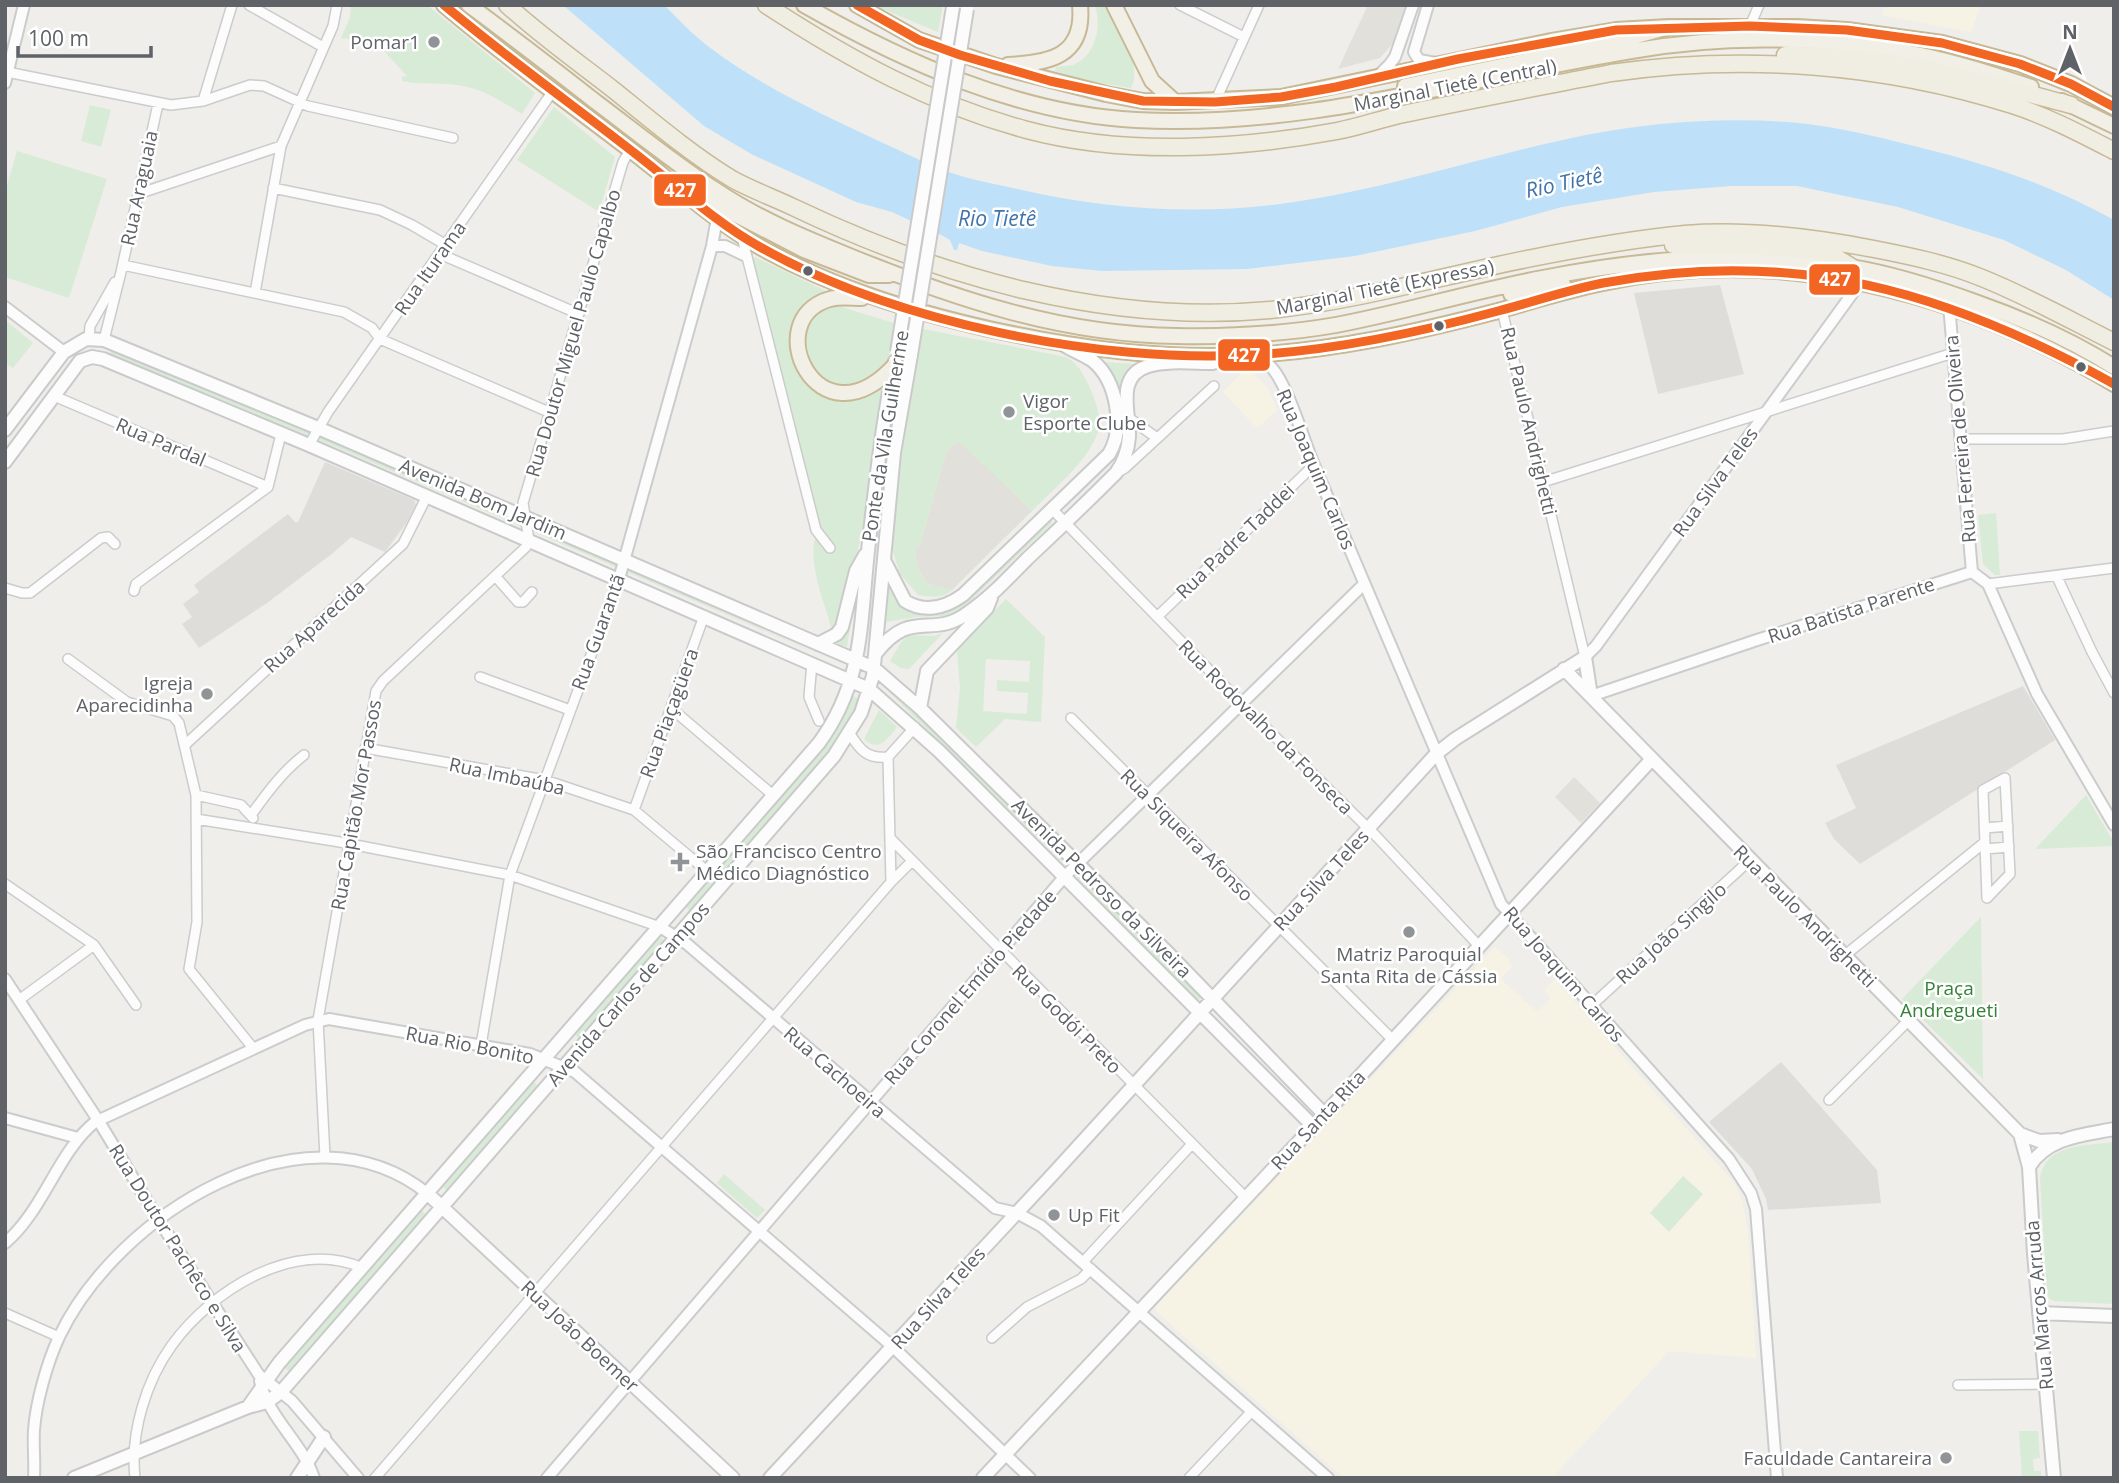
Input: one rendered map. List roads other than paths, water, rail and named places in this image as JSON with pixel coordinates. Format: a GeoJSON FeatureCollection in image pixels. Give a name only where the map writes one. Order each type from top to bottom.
{"type":"FeatureCollection","features":[{"type":"Feature","properties":{"kind":"highway"},"geometry":{"type":"LineString","coordinates":[[444,5],[498,51],[717,218],[758,246],[807,270],[878,299],[961,323],[1064,345],[1158,355],[1253,355],[1377,338],[1502,310],[1603,283],[1660,273],[1740,269],[1797,272],[1904,292],[1949,305],[2028,338],[2114,384]]}},
{"type":"Feature","properties":{"kind":"highway"},"geometry":{"type":"LineString","coordinates":[[469,5],[650,144],[718,192],[783,229],[898,276],[1011,313],[1081,327],[1174,336],[1273,332],[1332,326],[1540,278],[1665,260],[1804,260],[1852,267],[1937,288],[2024,320],[2085,349],[2114,367]]}},
{"type":"Feature","properties":{"kind":"highway"},"geometry":{"type":"LineString","coordinates":[[766,5],[836,50],[896,82],[976,114],[1029,131],[1085,141],[1164,147],[1294,139],[1611,73],[1664,66],[1816,66],[1945,86],[2014,106],[2080,133],[2114,151]]}},
{"type":"Feature","properties":{"kind":"highway","name":"Marginal Tietê (Central)"},"geometry":{"type":"LineString","coordinates":[[804,5],[845,29],[914,63],[996,92],[1068,112],[1135,120],[1209,120],[1281,115],[1376,101],[1633,50],[1753,40],[1820,41],[1924,56],[2032,87],[2114,126]]}},
{"type":"Feature","properties":{"kind":"highway"},"geometry":{"type":"LineString","coordinates":[[816,5],[845,29]]}},
{"type":"Feature","properties":{"kind":"highway"},"geometry":{"type":"LineString","coordinates":[[996,66],[1051,61],[1068,49],[1081,22],[1080,5]]}},
{"type":"Feature","properties":{"kind":"highway"},"geometry":{"type":"LineString","coordinates":[[1114,5],[1152,81],[1175,102]]}},
{"type":"Feature","properties":{"kind":"highway","name":"Marginal Tietê (Expressa)"},"geometry":{"type":"LineString","coordinates":[[506,7],[664,130],[732,178],[880,246],[999,284],[1121,307],[1187,312],[1270,310],[1352,298],[1535,257],[1686,234],[1717,233],[1819,239],[1916,257],[1979,276],[2114,342]]}},
{"type":"Feature","properties":{"kind":"highway"},"geometry":{"type":"LineString","coordinates":[[863,7],[919,40],[996,66],[1143,101],[1215,102],[1281,97],[1458,59],[1616,30],[1750,26],[1847,30],[1942,43],[2020,64],[2071,85],[2114,107]]}},
{"type":"Feature","properties":{"kind":"highway"},"geometry":{"type":"LineString","coordinates":[[1376,101],[1401,87],[1607,44],[1669,27]]}},
{"type":"Feature","properties":{"kind":"highway"},"geometry":{"type":"LineString","coordinates":[[1697,65],[1735,58],[1787,55],[1829,55],[1888,61],[1943,72],[2071,105]]}},
{"type":"Feature","properties":{"kind":"highway"},"geometry":{"type":"LineString","coordinates":[[679,187],[804,250],[869,275],[898,276]]}},
{"type":"Feature","properties":{"kind":"highway"},"geometry":{"type":"LineString","coordinates":[[1535,257],[1556,260],[1676,245],[1744,246],[1829,253],[1852,267]]}},
{"type":"Feature","properties":{"kind":"highway"},"geometry":{"type":"LineString","coordinates":[[1395,312],[1413,314],[1574,282],[1603,283]]}},
{"type":"Feature","properties":{"kind":"highway"},"geometry":{"type":"LineString","coordinates":[[878,299],[831,299],[808,311],[801,327],[799,355],[802,366],[811,378],[831,391],[842,392],[869,388],[882,379],[896,359]]}},
{"type":"Feature","properties":{"kind":"main road","name":"Ponte da Vila Guilherme"},"geometry":{"type":"LineString","coordinates":[[857,660],[868,548],[953,6]]}},
{"type":"Feature","properties":{"kind":"main road","name":"Ponte da Vila Guilherme"},"geometry":{"type":"LineString","coordinates":[[876,653],[894,453],[967,7]]}},
{"type":"Feature","properties":{"kind":"main road","name":"Avenida Bom Jardim"},"geometry":{"type":"LineString","coordinates":[[89,339],[104,340],[318,428],[874,668]]}},
{"type":"Feature","properties":{"kind":"main road"},"geometry":{"type":"LineString","coordinates":[[5,430],[64,352],[78,342],[89,339],[90,349],[97,358]]}},
{"type":"Feature","properties":{"kind":"main road"},"geometry":{"type":"LineString","coordinates":[[884,560],[905,601],[924,608],[941,607],[963,595],[1109,454],[1117,427],[1112,391],[1104,374],[1091,359],[1064,345]]}},
{"type":"Feature","properties":{"kind":"main road"},"geometry":{"type":"LineString","coordinates":[[64,352],[72,360],[70,375]]}},
{"type":"Feature","properties":{"kind":"main road"},"geometry":{"type":"LineString","coordinates":[[876,653],[891,636],[903,628],[955,622],[993,592],[1116,473],[1122,465],[1127,449],[1129,418],[1126,387],[1137,371],[1151,365],[1216,363],[1224,356]]}},
{"type":"Feature","properties":{"kind":"main road","name":"Avenida Bom Jardim"},"geometry":{"type":"LineString","coordinates":[[97,358],[309,445],[869,689]]}},
{"type":"Feature","properties":{"kind":"main road"},"geometry":{"type":"LineString","coordinates":[[5,462],[83,359],[97,358]]}},
{"type":"Feature","properties":{"kind":"main road"},"geometry":{"type":"LineString","coordinates":[[818,645],[837,634],[842,627],[856,571],[868,548]]}},
{"type":"Feature","properties":{"kind":"main road"},"geometry":{"type":"LineString","coordinates":[[920,708],[927,671],[987,608],[993,592]]}},
{"type":"Feature","properties":{"kind":"main road","name":"Avenida Carlos de Campos"},"geometry":{"type":"LineString","coordinates":[[264,1387],[281,1392],[834,756],[861,713],[876,653]]}},
{"type":"Feature","properties":{"kind":"main road","name":"Rua Silva Teles"},"geometry":{"type":"LineString","coordinates":[[770,1478],[1017,1213],[1436,754],[1455,739],[1585,657]]}},
{"type":"Feature","properties":{"kind":"main road","name":"Rua Paulo Andrighetti"},"geometry":{"type":"LineString","coordinates":[[1585,657],[1591,696]]}},
{"type":"Feature","properties":{"kind":"main road","name":"Avenida Carlos de Campos"},"geometry":{"type":"LineString","coordinates":[[134,1454],[248,1407],[278,1365],[832,726],[844,703],[857,660]]}},
{"type":"Feature","properties":{"kind":"main road","name":"Avenida Pedroso da Silveira"},"geometry":{"type":"LineString","coordinates":[[874,668],[920,708],[1324,1114]]}},
{"type":"Feature","properties":{"kind":"main road","name":"Rua Paulo Andrighetti"},"geometry":{"type":"LineString","coordinates":[[1564,670],[2020,1134]]}},
{"type":"Feature","properties":{"kind":"main road","name":"Avenida Pedroso da Silveira"},"geometry":{"type":"LineString","coordinates":[[869,689],[915,727],[1313,1126]]}},
{"type":"Feature","properties":{"kind":"main road","name":"Rua Santa Rita"},"geometry":{"type":"LineString","coordinates":[[983,1478],[1510,915],[1651,760]]}},
{"type":"Feature","properties":{"kind":"main road"},"geometry":{"type":"LineString","coordinates":[[2020,1134],[2039,1141],[2059,1140],[2114,1129]]}},
{"type":"Feature","properties":{"kind":"main road","name":"Rua Marcos Arruda"},"geometry":{"type":"LineString","coordinates":[[2020,1134],[2029,1167],[2054,1478]]}},
{"type":"Feature","properties":{"kind":"main road"},"geometry":{"type":"LineString","coordinates":[[2029,1167],[2040,1153],[2059,1140]]}},
{"type":"Feature","properties":{"kind":"main road","name":"Rua João Boemer"},"geometry":{"type":"LineString","coordinates":[[428,1194],[733,1478]]}},
{"type":"Feature","properties":{"kind":"main road"},"geometry":{"type":"LineString","coordinates":[[2039,1313],[2114,1317]]}},
{"type":"Feature","properties":{"kind":"main road"},"geometry":{"type":"LineString","coordinates":[[297,1478],[324,1437]]}},
{"type":"Feature","properties":{"kind":"main road"},"geometry":{"type":"LineString","coordinates":[[74,1478],[134,1454]]}},
{"type":"Feature","properties":{"kind":"street"},"geometry":{"type":"LineString","coordinates":[[24,5],[6,78],[171,105],[203,101],[257,85],[272,88],[299,103],[453,138]]}},
{"type":"Feature","properties":{"kind":"street"},"geometry":{"type":"LineString","coordinates":[[203,101],[232,5]]}},
{"type":"Feature","properties":{"kind":"street"},"geometry":{"type":"LineString","coordinates":[[248,5],[323,47]]}},
{"type":"Feature","properties":{"kind":"street"},"geometry":{"type":"LineString","coordinates":[[255,293],[281,146],[333,26],[337,5]]}},
{"type":"Feature","properties":{"kind":"street"},"geometry":{"type":"LineString","coordinates":[[1180,5],[1244,37]]}},
{"type":"Feature","properties":{"kind":"street"},"geometry":{"type":"LineString","coordinates":[[1215,102],[1259,5]]}},
{"type":"Feature","properties":{"kind":"street"},"geometry":{"type":"LineString","coordinates":[[1374,79],[1395,57],[1413,5]]}},
{"type":"Feature","properties":{"kind":"street"},"geometry":{"type":"LineString","coordinates":[[1428,5],[1414,52],[1419,60],[1439,63]]}},
{"type":"Feature","properties":{"kind":"street"},"geometry":{"type":"LineString","coordinates":[[1750,26],[1759,5]]}},
{"type":"Feature","properties":{"kind":"street","name":"Rua Iturama"},"geometry":{"type":"LineString","coordinates":[[309,445],[318,428],[552,91]]}},
{"type":"Feature","properties":{"kind":"street","name":"Rua Araguaia"},"geometry":{"type":"LineString","coordinates":[[104,340],[158,104]]}},
{"type":"Feature","properties":{"kind":"street"},"geometry":{"type":"LineString","coordinates":[[138,194],[281,146]]}},
{"type":"Feature","properties":{"kind":"street","name":"Rua Doutor Miguel Paulo Capalbo"},"geometry":{"type":"LineString","coordinates":[[525,517],[523,503],[623,162],[630,150]]}},
{"type":"Feature","properties":{"kind":"street"},"geometry":{"type":"LineString","coordinates":[[273,188],[380,210],[446,245]]}},
{"type":"Feature","properties":{"kind":"street","name":"Rua Guarantã"},"geometry":{"type":"LineString","coordinates":[[481,1045],[510,875],[619,579],[712,246],[717,218]]}},
{"type":"Feature","properties":{"kind":"street"},"geometry":{"type":"LineString","coordinates":[[742,235],[816,530],[830,548]]}},
{"type":"Feature","properties":{"kind":"street"},"geometry":{"type":"LineString","coordinates":[[712,246],[725,246],[746,256]]}},
{"type":"Feature","properties":{"kind":"street"},"geometry":{"type":"LineString","coordinates":[[440,254],[579,314]]}},
{"type":"Feature","properties":{"kind":"street"},"geometry":{"type":"LineString","coordinates":[[122,268],[344,313],[372,328],[380,338],[551,413]]}},
{"type":"Feature","properties":{"kind":"street","name":"Rua Araguaia"},"geometry":{"type":"LineString","coordinates":[[89,339],[90,326],[122,268]]}},
{"type":"Feature","properties":{"kind":"street","name":"Rua Silva Teles"},"geometry":{"type":"LineString","coordinates":[[1585,657],[1659,561],[1860,283]]}},
{"type":"Feature","properties":{"kind":"street","name":"Rua Ferreira de Oliveira"},"geometry":{"type":"LineString","coordinates":[[1949,305],[1972,572]]}},
{"type":"Feature","properties":{"kind":"street"},"geometry":{"type":"LineString","coordinates":[[5,307],[64,352]]}},
{"type":"Feature","properties":{"kind":"street","name":"Rua Paulo Andrighetti"},"geometry":{"type":"LineString","coordinates":[[1502,310],[1585,657]]}},
{"type":"Feature","properties":{"kind":"street"},"geometry":{"type":"LineString","coordinates":[[1543,482],[1953,353]]}},
{"type":"Feature","properties":{"kind":"street","name":"Rua Joaquim Carlos"},"geometry":{"type":"LineString","coordinates":[[1253,355],[1261,358],[1274,370],[1501,904],[1729,1159],[1751,1193],[1756,1209],[1777,1478]]}},
{"type":"Feature","properties":{"kind":"street"},"geometry":{"type":"LineString","coordinates":[[1116,473],[1125,468],[1214,386]]}},
{"type":"Feature","properties":{"kind":"street","name":"Rua Pardal"},"geometry":{"type":"LineString","coordinates":[[54,396],[268,486]]}},
{"type":"Feature","properties":{"kind":"street"},"geometry":{"type":"LineString","coordinates":[[1129,418],[1157,438]]}},
{"type":"Feature","properties":{"kind":"street"},"geometry":{"type":"LineString","coordinates":[[1960,439],[2063,439],[2114,431]]}},
{"type":"Feature","properties":{"kind":"street"},"geometry":{"type":"LineString","coordinates":[[134,591],[136,584],[268,486],[281,434]]}},
{"type":"Feature","properties":{"kind":"street","name":"Rua Padre Taddei"},"geometry":{"type":"LineString","coordinates":[[1157,617],[1314,465]]}},
{"type":"Feature","properties":{"kind":"street","name":"Rua Aparecida"},"geometry":{"type":"LineString","coordinates":[[186,744],[403,544],[427,496]]}},
{"type":"Feature","properties":{"kind":"street","name":"Rua Rodovalho da Fonseca"},"geometry":{"type":"LineString","coordinates":[[1052,509],[1241,704],[1368,829],[1479,946]]}},
{"type":"Feature","properties":{"kind":"street"},"geometry":{"type":"LineString","coordinates":[[525,517],[529,540]]}},
{"type":"Feature","properties":{"kind":"street"},"geometry":{"type":"LineString","coordinates":[[5,588],[30,593],[102,538],[108,537],[116,544]]}},
{"type":"Feature","properties":{"kind":"street","name":"Rua Capitão Mor Passos"},"geometry":{"type":"LineString","coordinates":[[325,1157],[318,1020],[374,699],[383,681],[520,555],[529,540]]}},
{"type":"Feature","properties":{"kind":"street"},"geometry":{"type":"LineString","coordinates":[[1989,584],[2114,569]]}},
{"type":"Feature","properties":{"kind":"street"},"geometry":{"type":"LineString","coordinates":[[1972,572],[1989,584],[2037,694],[2114,825]]}},
{"type":"Feature","properties":{"kind":"street","name":"Rua Batista Parente"},"geometry":{"type":"LineString","coordinates":[[1591,696],[1972,572]]}},
{"type":"Feature","properties":{"kind":"street"},"geometry":{"type":"LineString","coordinates":[[496,577],[518,602],[523,602],[532,592]]}},
{"type":"Feature","properties":{"kind":"street"},"geometry":{"type":"LineString","coordinates":[[2057,577],[2114,693]]}},
{"type":"Feature","properties":{"kind":"street","name":"Rua Coronel Emídio Piedade"},"geometry":{"type":"LineString","coordinates":[[547,1478],[1065,876],[1364,584]]}},
{"type":"Feature","properties":{"kind":"street","name":"Rua Piaçagüera"},"geometry":{"type":"LineString","coordinates":[[634,810],[704,616]]}},
{"type":"Feature","properties":{"kind":"street"},"geometry":{"type":"LineString","coordinates":[[68,659],[127,702],[173,716],[179,723],[196,795],[197,922],[189,969],[253,1048]]}},
{"type":"Feature","properties":{"kind":"street"},"geometry":{"type":"LineString","coordinates":[[812,663],[809,697],[819,721]]}},
{"type":"Feature","properties":{"kind":"street"},"geometry":{"type":"LineString","coordinates":[[480,677],[570,710]]}},
{"type":"Feature","properties":{"kind":"street"},"geometry":{"type":"LineString","coordinates":[[671,708],[774,796]]}},
{"type":"Feature","properties":{"kind":"street","name":"Rua Siqueira Afonso"},"geometry":{"type":"LineString","coordinates":[[1071,718],[1393,1040]]}},
{"type":"Feature","properties":{"kind":"street"},"geometry":{"type":"LineString","coordinates":[[850,734],[866,755],[888,757],[915,727]]}},
{"type":"Feature","properties":{"kind":"street","name":"Rua Imbaúba"},"geometry":{"type":"LineString","coordinates":[[365,748],[544,780],[634,810],[708,872]]}},
{"type":"Feature","properties":{"kind":"street"},"geometry":{"type":"LineString","coordinates":[[251,815],[275,783],[304,755]]}},
{"type":"Feature","properties":{"kind":"street"},"geometry":{"type":"LineString","coordinates":[[888,757],[891,882]]}},
{"type":"Feature","properties":{"kind":"street"},"geometry":{"type":"LineString","coordinates":[[2005,778],[2008,826],[2010,874],[1987,898],[1983,790],[2005,778]]}},
{"type":"Feature","properties":{"kind":"street"},"geometry":{"type":"LineString","coordinates":[[196,795],[241,805],[258,828]]}},
{"type":"Feature","properties":{"kind":"street","name":"Rua Cachoeira"},"geometry":{"type":"LineString","coordinates":[[196,820],[348,843],[510,875],[660,927],[678,937],[995,1208],[1017,1213],[1038,1224],[1328,1478]]}},
{"type":"Feature","properties":{"kind":"street"},"geometry":{"type":"LineString","coordinates":[[1985,828],[2008,826]]}},
{"type":"Feature","properties":{"kind":"street","name":"Rua Godói Preto"},"geometry":{"type":"LineString","coordinates":[[890,838],[1245,1198]]}},
{"type":"Feature","properties":{"kind":"street"},"geometry":{"type":"LineString","coordinates":[[1844,956],[1985,845],[2009,847]]}},
{"type":"Feature","properties":{"kind":"street","name":"Rua João Singilo"},"geometry":{"type":"LineString","coordinates":[[1591,1006],[1750,860]]}},
{"type":"Feature","properties":{"kind":"street"},"geometry":{"type":"LineString","coordinates":[[375,1478],[912,861]]}},
{"type":"Feature","properties":{"kind":"street"},"geometry":{"type":"LineString","coordinates":[[5,884],[94,945],[136,1004]]}},
{"type":"Feature","properties":{"kind":"street"},"geometry":{"type":"LineString","coordinates":[[19,1000],[94,945]]}},
{"type":"Feature","properties":{"kind":"street","name":"Rua Doutor Pachêco e Silva"},"geometry":{"type":"LineString","coordinates":[[5,979],[98,1120],[212,1303],[264,1387],[274,1415],[308,1461],[314,1478]]}},
{"type":"Feature","properties":{"kind":"street","name":"Rua Rio Bonito"},"geometry":{"type":"LineString","coordinates":[[5,1243],[16,1234],[34,1210],[78,1138],[98,1120],[318,1020],[328,1019],[530,1054],[575,1073],[893,1347],[1030,1478]]}},
{"type":"Feature","properties":{"kind":"street"},"geometry":{"type":"LineString","coordinates":[[1829,1100],[1908,1021]]}},
{"type":"Feature","properties":{"kind":"street"},"geometry":{"type":"LineString","coordinates":[[5,1118],[78,1138]]}},
{"type":"Feature","properties":{"kind":"street"},"geometry":{"type":"LineString","coordinates":[[992,1338],[1027,1307],[1081,1279],[1087,1265],[1192,1144]]}},
{"type":"Feature","properties":{"kind":"street"},"geometry":{"type":"LineString","coordinates":[[34,1478],[34,1429],[41,1392],[59,1338],[93,1281],[125,1246],[158,1219],[195,1196],[239,1175],[273,1165],[325,1157],[375,1164],[404,1177],[428,1194]]}},
{"type":"Feature","properties":{"kind":"street"},"geometry":{"type":"LineString","coordinates":[[135,1478],[137,1431],[147,1393],[171,1346],[212,1303],[256,1276],[290,1263],[333,1259],[347,1261],[363,1268]]}},
{"type":"Feature","properties":{"kind":"street"},"geometry":{"type":"LineString","coordinates":[[5,1313],[59,1338]]}},
{"type":"Feature","properties":{"kind":"street"},"geometry":{"type":"LineString","coordinates":[[1958,1385],[2046,1384]]}},
{"type":"Feature","properties":{"kind":"street"},"geometry":{"type":"LineString","coordinates":[[281,1392],[292,1401],[358,1478]]}},
{"type":"Feature","properties":{"kind":"street"},"geometry":{"type":"LineString","coordinates":[[1189,1478],[1252,1411]]}},
{"type":"Feature","properties":{"kind":"water","name":"Rio Tietê"},"geometry":{"type":"Polygon","coordinates":[[[563,5],[664,5],[703,42],[750,75],[816,111],[921,161],[980,181],[1115,205],[1184,210],[1287,203],[1400,181],[1586,135],[1669,123],[1753,120],[1845,130],[1934,151],[2012,174],[2114,220],[2114,300],[2066,270],[2004,240],[1898,207],[1797,186],[1731,186],[1654,192],[1562,207],[1475,231],[1355,256],[1247,269],[1102,271],[1052,266],[982,251],[959,243],[957,250],[954,250],[950,240],[943,236],[892,212],[856,202],[753,155],[704,126],[563,5]]]}},
{"type":"Feature","properties":{"kind":"place","name":"Pomar1"},"geometry":{"type":"Point","coordinates":[434,42]}},
{"type":"Feature","properties":{"kind":"place","name":"Vigor Esporte Clube"},"geometry":{"type":"Point","coordinates":[1009,412]}},
{"type":"Feature","properties":{"kind":"place","name":"Igreja Aparecidinha"},"geometry":{"type":"Point","coordinates":[207,694]}},
{"type":"Feature","properties":{"kind":"place","name":"São Francisco Centro Médico Diagnóstico"},"geometry":{"type":"Point","coordinates":[680,862]}},
{"type":"Feature","properties":{"kind":"place","name":"Matriz Paroquial Santa Rita de Cássia"},"geometry":{"type":"Point","coordinates":[1409,932]}},
{"type":"Feature","properties":{"kind":"place","name":"Up Fit"},"geometry":{"type":"Point","coordinates":[1054,1215]}},
{"type":"Feature","properties":{"kind":"place","name":"Faculdade Cantareira"},"geometry":{"type":"Point","coordinates":[1946,1458]}},
{"type":"Feature","properties":{"kind":"park label","name":"Praça Andregueti"},"geometry":{"type":"Point","coordinates":[1949,999]}}]}
